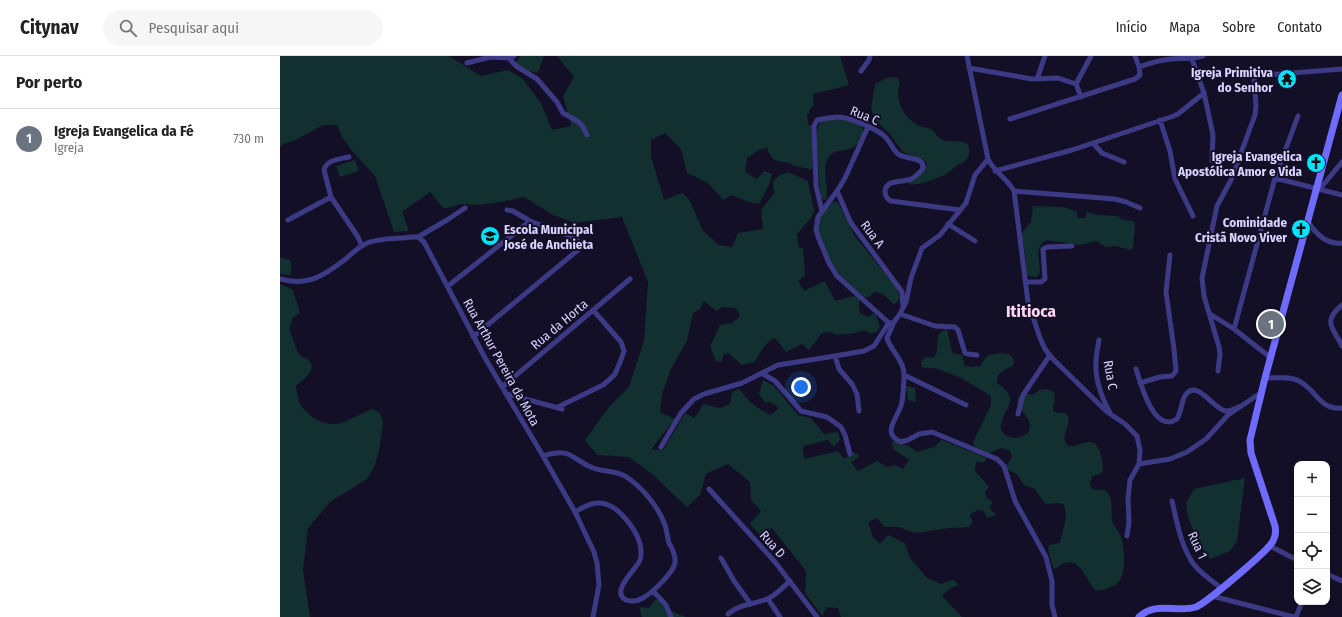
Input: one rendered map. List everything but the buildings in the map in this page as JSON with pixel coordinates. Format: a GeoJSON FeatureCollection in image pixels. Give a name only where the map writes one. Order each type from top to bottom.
{"type":"FeatureCollection","features":[{"type":"Feature","properties":{"kind":"main road"},"geometry":{"type":"LineString","coordinates":[[1139,617],[1148,610],[1158,608],[1184,609],[1202,604],[1250,565],[1270,546],[1275,537],[1276,531],[1251,453],[1250,440],[1271,358],[1318,190],[1342,95]]}},
{"type":"Feature","properties":{"kind":"street"},"geometry":{"type":"LineString","coordinates":[[861,71],[869,60],[870,56]]}},
{"type":"Feature","properties":{"kind":"street"},"geometry":{"type":"LineString","coordinates":[[967,56],[988,159],[995,171],[1010,184],[1014,192],[1028,302],[1032,318],[1040,338],[1045,349],[1050,355],[1110,414],[1125,424],[1137,436],[1140,450],[1139,464],[1130,480],[1128,498],[1129,522],[1127,536]]}},
{"type":"Feature","properties":{"kind":"street"},"geometry":{"type":"LineString","coordinates":[[1037,79],[1045,56]]}},
{"type":"Feature","properties":{"kind":"street"},"geometry":{"type":"LineString","coordinates":[[1080,97],[1076,84],[1091,56]]}},
{"type":"Feature","properties":{"kind":"street"},"geometry":{"type":"LineString","coordinates":[[1010,119],[1136,79],[1140,75],[1135,56]]}},
{"type":"Feature","properties":{"kind":"street"},"geometry":{"type":"LineString","coordinates":[[1139,67],[1160,60],[1203,56]]}},
{"type":"Feature","properties":{"kind":"street"},"geometry":{"type":"LineString","coordinates":[[467,63],[490,57],[512,57],[516,66],[537,79],[557,102],[563,113],[579,122],[587,135]]}},
{"type":"Feature","properties":{"kind":"street"},"geometry":{"type":"LineString","coordinates":[[1191,58],[1204,93],[1213,135],[1212,161]]}},
{"type":"Feature","properties":{"kind":"street"},"geometry":{"type":"LineString","coordinates":[[969,68],[1037,79],[1058,78],[1076,84]]}},
{"type":"Feature","properties":{"kind":"street"},"geometry":{"type":"LineString","coordinates":[[1218,371],[1220,354],[1210,314],[1205,301],[1202,278],[1212,236],[1217,206],[1231,180],[1255,115],[1256,106],[1254,76],[1342,69]]}},
{"type":"Feature","properties":{"kind":"street"},"geometry":{"type":"LineString","coordinates":[[995,171],[1072,150],[1178,114],[1204,93]]}},
{"type":"Feature","properties":{"kind":"street"},"geometry":{"type":"LineString","coordinates":[[1234,329],[1275,178],[1298,116]]}},
{"type":"Feature","properties":{"kind":"street","name":"Rua C"},"geometry":{"type":"LineString","coordinates":[[822,211],[816,186],[815,122],[817,120],[839,117],[851,120],[882,134],[898,154],[904,158],[920,160],[924,166],[917,175],[911,179],[888,185],[885,194],[887,199],[891,201],[960,210]]}},
{"type":"Feature","properties":{"kind":"street"},"geometry":{"type":"LineString","coordinates":[[1160,120],[1170,148],[1177,185],[1193,216]]}},
{"type":"Feature","properties":{"kind":"street"},"geometry":{"type":"LineString","coordinates":[[868,127],[845,178],[818,218],[816,230],[833,270],[842,280],[892,322]]}},
{"type":"Feature","properties":{"kind":"street"},"geometry":{"type":"LineString","coordinates":[[1093,143],[1102,153],[1124,162]]}},
{"type":"Feature","properties":{"kind":"street"},"geometry":{"type":"LineString","coordinates":[[349,157],[328,163],[324,168],[332,197],[358,237],[362,246]]}},
{"type":"Feature","properties":{"kind":"street"},"geometry":{"type":"LineString","coordinates":[[661,447],[681,413],[694,399],[709,392],[742,383],[763,374],[778,365],[864,351],[874,346],[900,314],[906,302],[911,278],[922,248],[940,235],[968,200],[977,171],[988,159]]}},
{"type":"Feature","properties":{"kind":"street"},"geometry":{"type":"LineString","coordinates":[[1318,190],[1342,162]]}},
{"type":"Feature","properties":{"kind":"street"},"geometry":{"type":"LineString","coordinates":[[1275,178],[1342,195]]}},
{"type":"Feature","properties":{"kind":"street","name":"Rua A"},"geometry":{"type":"LineString","coordinates":[[837,191],[851,223],[902,292],[903,308]]}},
{"type":"Feature","properties":{"kind":"street"},"geometry":{"type":"LineString","coordinates":[[1014,192],[1115,199],[1140,208]]}},
{"type":"Feature","properties":{"kind":"street"},"geometry":{"type":"LineString","coordinates":[[288,220],[332,197]]}},
{"type":"Feature","properties":{"kind":"street"},"geometry":{"type":"LineString","coordinates":[[280,279],[292,282],[314,279],[332,269],[362,246],[376,241],[418,237],[465,208]]}},
{"type":"Feature","properties":{"kind":"street"},"geometry":{"type":"LineString","coordinates":[[473,337],[578,250],[579,243],[577,239],[530,221],[513,211],[507,210]]}},
{"type":"Feature","properties":{"kind":"street"},"geometry":{"type":"LineString","coordinates":[[448,286],[530,221]]}},
{"type":"Feature","properties":{"kind":"street"},"geometry":{"type":"LineString","coordinates":[[1308,222],[1324,239],[1334,244],[1342,243]]}},
{"type":"Feature","properties":{"kind":"street"},"geometry":{"type":"LineString","coordinates":[[948,224],[975,241]]}},
{"type":"Feature","properties":{"kind":"street","name":"Rua Arthur Pereira da Mota"},"geometry":{"type":"LineString","coordinates":[[418,237],[424,242],[473,337],[543,456],[594,552],[597,563],[599,585],[593,617]]}},
{"type":"Feature","properties":{"kind":"street"},"geometry":{"type":"LineString","coordinates":[[1026,282],[1041,282],[1045,279],[1043,249],[1072,246]]}},
{"type":"Feature","properties":{"kind":"street"},"geometry":{"type":"LineString","coordinates":[[1140,383],[1160,377],[1172,376],[1176,371],[1166,292],[1170,255]]}},
{"type":"Feature","properties":{"kind":"street","name":"Rua da Horta"},"geometry":{"type":"LineString","coordinates":[[502,387],[630,279]]}},
{"type":"Feature","properties":{"kind":"street"},"geometry":{"type":"LineString","coordinates":[[1342,305],[1333,315],[1331,322],[1334,332],[1342,346]]}},
{"type":"Feature","properties":{"kind":"street"},"geometry":{"type":"LineString","coordinates":[[507,394],[560,408],[603,385],[610,379],[615,374],[624,352],[621,342],[593,310]]}},
{"type":"Feature","properties":{"kind":"street"},"geometry":{"type":"LineString","coordinates":[[900,314],[935,326],[955,327],[958,330],[965,353],[977,355]]}},
{"type":"Feature","properties":{"kind":"street"},"geometry":{"type":"LineString","coordinates":[[1210,314],[1234,329],[1271,358]]}},
{"type":"Feature","properties":{"kind":"street"},"geometry":{"type":"LineString","coordinates":[[892,322],[887,338],[890,346],[903,367],[904,375],[902,405],[891,427],[891,433],[901,442],[919,434],[932,432],[988,455],[1001,462],[1004,466],[1015,501],[1046,557],[1052,581],[1052,605],[1055,617]]}},
{"type":"Feature","properties":{"kind":"street","name":"Rua C"},"geometry":{"type":"LineString","coordinates":[[1099,340],[1096,370],[1102,394],[1110,414]]}},
{"type":"Feature","properties":{"kind":"street"},"geometry":{"type":"LineString","coordinates":[[1018,414],[1023,395],[1050,355]]}},
{"type":"Feature","properties":{"kind":"street"},"geometry":{"type":"LineString","coordinates":[[835,356],[839,369],[852,384],[857,394],[859,411]]}},
{"type":"Feature","properties":{"kind":"street"},"geometry":{"type":"LineString","coordinates":[[1136,369],[1148,402],[1154,412],[1166,422],[1177,419],[1185,396],[1192,390],[1198,390],[1219,409],[1226,411],[1241,406]]}},
{"type":"Feature","properties":{"kind":"street"},"geometry":{"type":"LineString","coordinates":[[763,374],[775,381],[801,411],[827,417],[841,427],[845,435],[850,454]]}},
{"type":"Feature","properties":{"kind":"street"},"geometry":{"type":"LineString","coordinates":[[904,375],[966,405]]}},
{"type":"Feature","properties":{"kind":"street"},"geometry":{"type":"LineString","coordinates":[[1266,378],[1298,380],[1324,404],[1336,408],[1342,408]]}},
{"type":"Feature","properties":{"kind":"street"},"geometry":{"type":"LineString","coordinates":[[1139,464],[1163,460],[1187,452],[1206,439],[1228,415],[1262,392]]}},
{"type":"Feature","properties":{"kind":"street"},"geometry":{"type":"LineString","coordinates":[[543,456],[564,452],[594,468],[617,472],[626,476],[648,497],[664,525],[674,553],[675,563],[669,574],[653,591],[644,597],[632,602],[625,600],[621,594],[621,588],[640,561],[642,555],[638,537],[620,513],[606,504],[594,503],[574,512]]}},
{"type":"Feature","properties":{"kind":"street","name":"Rua D"},"geometry":{"type":"LineString","coordinates":[[709,489],[790,581],[817,617]]}},
{"type":"Feature","properties":{"kind":"street","name":"Rua 1"},"geometry":{"type":"LineString","coordinates":[[1172,501],[1189,557],[1201,573],[1221,588]]}},
{"type":"Feature","properties":{"kind":"street"},"geometry":{"type":"LineString","coordinates":[[1270,546],[1294,558]]}},
{"type":"Feature","properties":{"kind":"street"},"geometry":{"type":"LineString","coordinates":[[721,558],[734,581],[750,603]]}},
{"type":"Feature","properties":{"kind":"street"},"geometry":{"type":"LineString","coordinates":[[1330,575],[1342,581]]}},
{"type":"Feature","properties":{"kind":"street"},"geometry":{"type":"LineString","coordinates":[[728,614],[733,609],[768,599],[790,581]]}},
{"type":"Feature","properties":{"kind":"street"},"geometry":{"type":"LineString","coordinates":[[653,591],[666,605],[671,617]]}},
{"type":"Feature","properties":{"kind":"street"},"geometry":{"type":"LineString","coordinates":[[1212,596],[1295,617],[1301,605]]}},
{"type":"Feature","properties":{"kind":"street"},"geometry":{"type":"LineString","coordinates":[[768,599],[780,617]]}},
{"type":"Feature","properties":{"kind":"green space"},"geometry":{"type":"Polygon","coordinates":[[[280,56],[449,56],[481,76],[508,70],[523,79],[541,103],[552,130],[571,126],[563,96],[574,77],[557,56],[840,56],[849,85],[813,94],[814,106],[810,108],[809,114],[807,115],[808,125],[814,125],[812,170],[775,160],[767,148],[759,150],[747,158],[745,172],[757,179],[764,171],[772,174],[769,185],[759,204],[731,195],[723,200],[708,183],[687,173],[681,149],[665,133],[651,140],[651,156],[664,200],[682,193],[689,199],[703,231],[719,245],[732,247],[738,233],[763,229],[761,210],[774,194],[773,181],[779,176],[788,172],[808,181],[814,211],[811,218],[797,234],[799,248],[803,248],[805,276],[798,281],[804,291],[825,281],[835,301],[854,296],[860,300],[860,313],[868,317],[875,313],[880,326],[877,332],[871,333],[864,330],[836,335],[831,332],[822,333],[809,350],[802,344],[786,352],[774,338],[765,346],[754,362],[742,365],[728,353],[723,355],[722,362],[716,361],[710,346],[720,325],[732,323],[740,316],[736,308],[723,307],[716,311],[704,301],[700,309],[693,313],[687,341],[671,369],[662,394],[660,412],[675,419],[652,450],[664,449],[685,413],[694,418],[703,404],[720,408],[730,404],[732,393],[739,388],[753,404],[771,415],[779,408],[770,402],[765,403],[759,394],[763,380],[774,386],[798,415],[811,418],[824,434],[838,432],[840,440],[834,447],[828,440],[803,446],[804,459],[838,451],[844,459],[854,452],[860,456],[851,462],[858,471],[877,461],[887,467],[895,465],[903,469],[909,460],[893,449],[892,441],[909,446],[917,452],[934,447],[942,440],[987,458],[984,462],[976,462],[975,471],[989,488],[985,491],[987,498],[993,502],[989,507],[996,515],[987,518],[984,511],[977,510],[970,515],[973,522],[969,527],[915,533],[899,527],[885,527],[877,518],[868,522],[873,537],[880,544],[888,535],[905,543],[910,558],[927,578],[941,584],[953,580],[959,585],[949,589],[942,596],[962,617],[841,617],[838,608],[827,607],[822,616],[805,593],[806,571],[772,528],[760,535],[750,524],[761,511],[751,500],[750,482],[728,464],[706,474],[700,495],[687,507],[652,474],[629,457],[597,455],[585,440],[609,407],[629,387],[644,340],[648,282],[622,217],[575,223],[553,215],[524,197],[479,205],[461,204],[444,209],[430,192],[402,212],[409,231],[394,232],[375,176],[353,152],[342,137],[337,125],[323,125],[296,140],[285,143],[280,147],[280,56]]]}},
{"type":"Feature","properties":{"kind":"green space"},"geometry":{"type":"Polygon","coordinates":[[[520,56],[544,56],[538,73],[525,70],[516,63],[520,56]]]}},
{"type":"Feature","properties":{"kind":"green space"},"geometry":{"type":"Polygon","coordinates":[[[889,77],[898,78],[900,83],[898,89],[899,101],[904,112],[912,121],[917,125],[930,129],[943,140],[961,141],[967,143],[970,150],[965,161],[938,178],[912,185],[908,184],[924,170],[927,163],[924,160],[902,151],[889,133],[875,120],[871,108],[875,84],[889,77]]]}},
{"type":"Feature","properties":{"kind":"green space"},"geometry":{"type":"Polygon","coordinates":[[[832,117],[858,124],[862,127],[863,135],[854,147],[835,152],[830,155],[827,160],[825,169],[827,190],[826,200],[821,199],[817,137],[819,124],[821,121],[832,117]]]}},
{"type":"Feature","properties":{"kind":"green space"},"geometry":{"type":"Polygon","coordinates":[[[355,160],[359,171],[340,177],[336,166],[355,160]]]}},
{"type":"Feature","properties":{"kind":"green space"},"geometry":{"type":"Polygon","coordinates":[[[833,202],[838,202],[854,235],[896,287],[900,296],[899,300],[894,304],[883,294],[877,292],[874,292],[869,297],[865,297],[847,283],[831,262],[819,236],[818,222],[824,211],[833,202]]]}},
{"type":"Feature","properties":{"kind":"green space"},"geometry":{"type":"Polygon","coordinates":[[[1033,206],[1064,207],[1077,212],[1077,218],[1085,218],[1087,212],[1097,215],[1117,216],[1124,220],[1134,221],[1133,248],[1131,250],[1116,246],[1106,247],[1096,241],[1079,245],[1047,240],[1041,244],[1038,251],[1040,272],[1037,277],[1028,276],[1026,272],[1026,258],[1021,234],[1031,222],[1033,206]]]}},
{"type":"Feature","properties":{"kind":"green space"},"geometry":{"type":"Polygon","coordinates":[[[280,257],[290,260],[292,267],[290,275],[280,274],[280,257]]]}},
{"type":"Feature","properties":{"kind":"green space"},"geometry":{"type":"Polygon","coordinates":[[[280,284],[293,290],[300,313],[293,318],[289,329],[299,353],[312,365],[308,376],[296,386],[302,407],[310,415],[320,421],[330,424],[345,422],[372,409],[380,413],[383,423],[379,451],[375,465],[367,479],[330,502],[308,528],[303,570],[310,617],[280,617],[280,284]]]}},
{"type":"Feature","properties":{"kind":"green space"},"geometry":{"type":"Polygon","coordinates":[[[947,329],[952,352],[962,355],[965,366],[980,366],[987,356],[1000,353],[1012,357],[1014,361],[1013,366],[1002,372],[997,379],[997,383],[1007,392],[1010,399],[1010,403],[1001,423],[1001,428],[1007,436],[1018,438],[1028,433],[1030,427],[1027,417],[1018,406],[1018,397],[1025,393],[1032,395],[1045,389],[1054,392],[1055,400],[1053,411],[1058,413],[1066,413],[1068,417],[1069,421],[1065,436],[1066,443],[1070,446],[1074,446],[1086,442],[1092,442],[1097,446],[1101,456],[1103,472],[1092,476],[1090,484],[1092,489],[1104,490],[1110,497],[1113,522],[1121,536],[1124,548],[1123,571],[1118,583],[1104,590],[1095,590],[1084,573],[1075,564],[1070,562],[1055,569],[1053,568],[1048,549],[1049,545],[1060,542],[1066,518],[1063,504],[1047,504],[1035,489],[1024,485],[1017,474],[1007,469],[1007,464],[1012,458],[1010,451],[1002,448],[987,453],[974,446],[974,440],[991,405],[991,397],[988,394],[961,378],[938,369],[922,367],[921,363],[923,359],[926,357],[933,358],[936,355],[940,333],[947,329]]]}},
{"type":"Feature","properties":{"kind":"green space"},"geometry":{"type":"Polygon","coordinates":[[[906,386],[915,388],[916,402],[908,400],[906,386]]]}},
{"type":"Feature","properties":{"kind":"green space"},"geometry":{"type":"Polygon","coordinates":[[[1245,478],[1237,541],[1230,551],[1210,559],[1197,541],[1188,517],[1186,503],[1194,489],[1245,478]]]}},
{"type":"Feature","properties":{"kind":"green space"},"geometry":{"type":"Polygon","coordinates":[[[655,600],[659,600],[669,610],[686,617],[642,617],[639,607],[649,608],[655,600]]]}},
{"type":"Feature","properties":{"kind":"place","name":"Igreja Primitiva do Senhor"},"geometry":{"type":"Point","coordinates":[1287,79]}},
{"type":"Feature","properties":{"kind":"place","name":"Igreja Evangelica Apostólica Amor e Vida"},"geometry":{"type":"Point","coordinates":[1316,163]}},
{"type":"Feature","properties":{"kind":"place","name":"Cominidade Cristã Novo Viver"},"geometry":{"type":"Point","coordinates":[1301,229]}},
{"type":"Feature","properties":{"kind":"place","name":"Escola Municipal José de Anchieta"},"geometry":{"type":"Point","coordinates":[490,236]}},
{"type":"Feature","properties":{"kind":"place","name":"Igreja Evangelica da Fé"},"geometry":{"type":"Point","coordinates":[1271,324]}},
{"type":"Feature","properties":{"kind":"district","name":"Ititioca"},"geometry":{"type":"Point","coordinates":[1031,311]}}]}
